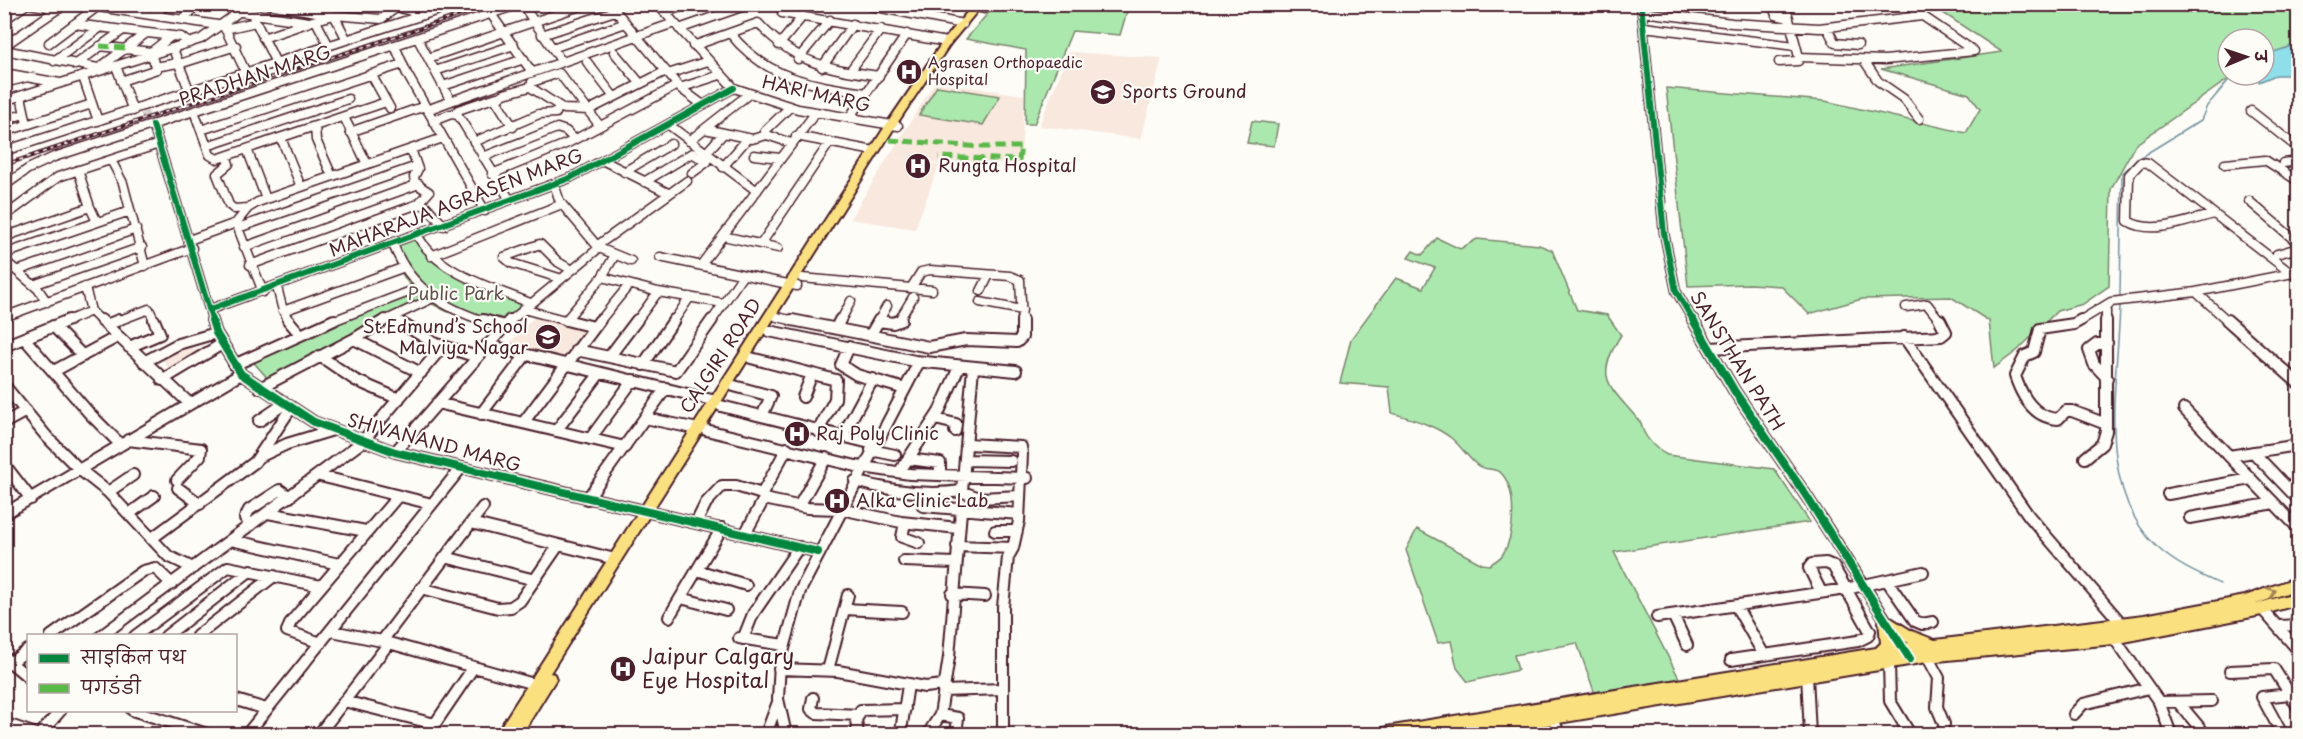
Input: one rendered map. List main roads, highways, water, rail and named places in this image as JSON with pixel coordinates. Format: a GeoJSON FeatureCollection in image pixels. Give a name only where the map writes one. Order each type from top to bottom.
{"type":"FeatureCollection","features":[{"type":"Feature","properties":{"kind":"main road","name":"CALGIRI ROAD"},"geometry":{"type":"LineString","coordinates":[[503,735],[540,685],[947,42],[982,6]]}},
{"type":"Feature","properties":{"kind":"main road","name":"CALGIRI ROAD"},"geometry":{"type":"LineString","coordinates":[[718,404],[734,386],[769,331],[874,151],[895,126],[982,6]]}},
{"type":"Feature","properties":{"kind":"main road","name":"CALGIRI ROAD"},"geometry":{"type":"LineString","coordinates":[[514,735],[540,685],[615,560],[649,513]]}},
{"type":"Feature","properties":{"kind":"main road"},"geometry":{"type":"LineString","coordinates":[[1386,735],[1884,658],[2122,624],[2245,602],[2298,583]]}},
{"type":"Feature","properties":{"kind":"main road"},"geometry":{"type":"LineString","coordinates":[[1884,658],[1888,645],[1887,621],[1932,651],[2114,638],[2262,609],[2298,598]]}},
{"type":"Feature","properties":{"kind":"main road"},"geometry":{"type":"LineString","coordinates":[[1454,735],[1807,675],[1884,658]]}},
{"type":"Feature","properties":{"kind":"water"},"geometry":{"type":"Polygon","coordinates":[[[2298,44],[2298,70],[2293,75],[2276,75],[2276,51],[2298,44]]]}},
{"type":"Feature","properties":{"kind":"waterway"},"geometry":{"type":"LineString","coordinates":[[2120,295],[2122,174],[2136,160],[2201,120],[2207,106],[2223,87]]}},
{"type":"Feature","properties":{"kind":"waterway"},"geometry":{"type":"LineString","coordinates":[[2120,305],[2114,432],[2117,464],[2124,495],[2137,523],[2157,547],[2179,564],[2220,584]]}},
{"type":"Feature","properties":{"kind":"tunnel"},"geometry":{"type":"LineString","coordinates":[[144,112],[147,120]]}},
{"type":"Feature","properties":{"kind":"railway"},"geometry":{"type":"LineString","coordinates":[[4,165],[494,4]]}},
{"type":"Feature","properties":{"kind":"place","name":"Agrasen Orthopaedic Hospital"},"geometry":{"type":"Point","coordinates":[909,72]}},
{"type":"Feature","properties":{"kind":"place","name":"Sports Ground"},"geometry":{"type":"Point","coordinates":[1103,92]}},
{"type":"Feature","properties":{"kind":"place","name":"Rungta Hospital"},"geometry":{"type":"Point","coordinates":[918,166]}},
{"type":"Feature","properties":{"kind":"place","name":"St.Edmund’s School Malviya Nagar"},"geometry":{"type":"Point","coordinates":[548,337]}},
{"type":"Feature","properties":{"kind":"place","name":"Raj Poly Clinic"},"geometry":{"type":"Point","coordinates":[797,434]}},
{"type":"Feature","properties":{"kind":"place","name":"Alka Clinic Lab"},"geometry":{"type":"Point","coordinates":[837,501]}},
{"type":"Feature","properties":{"kind":"place","name":"Jaipur Calgary Eye Hospital"},"geometry":{"type":"Point","coordinates":[623,669]}},
{"type":"Feature","properties":{"kind":"park label","name":"Public Park"},"geometry":{"type":"Point","coordinates":[456,294]}}]}
